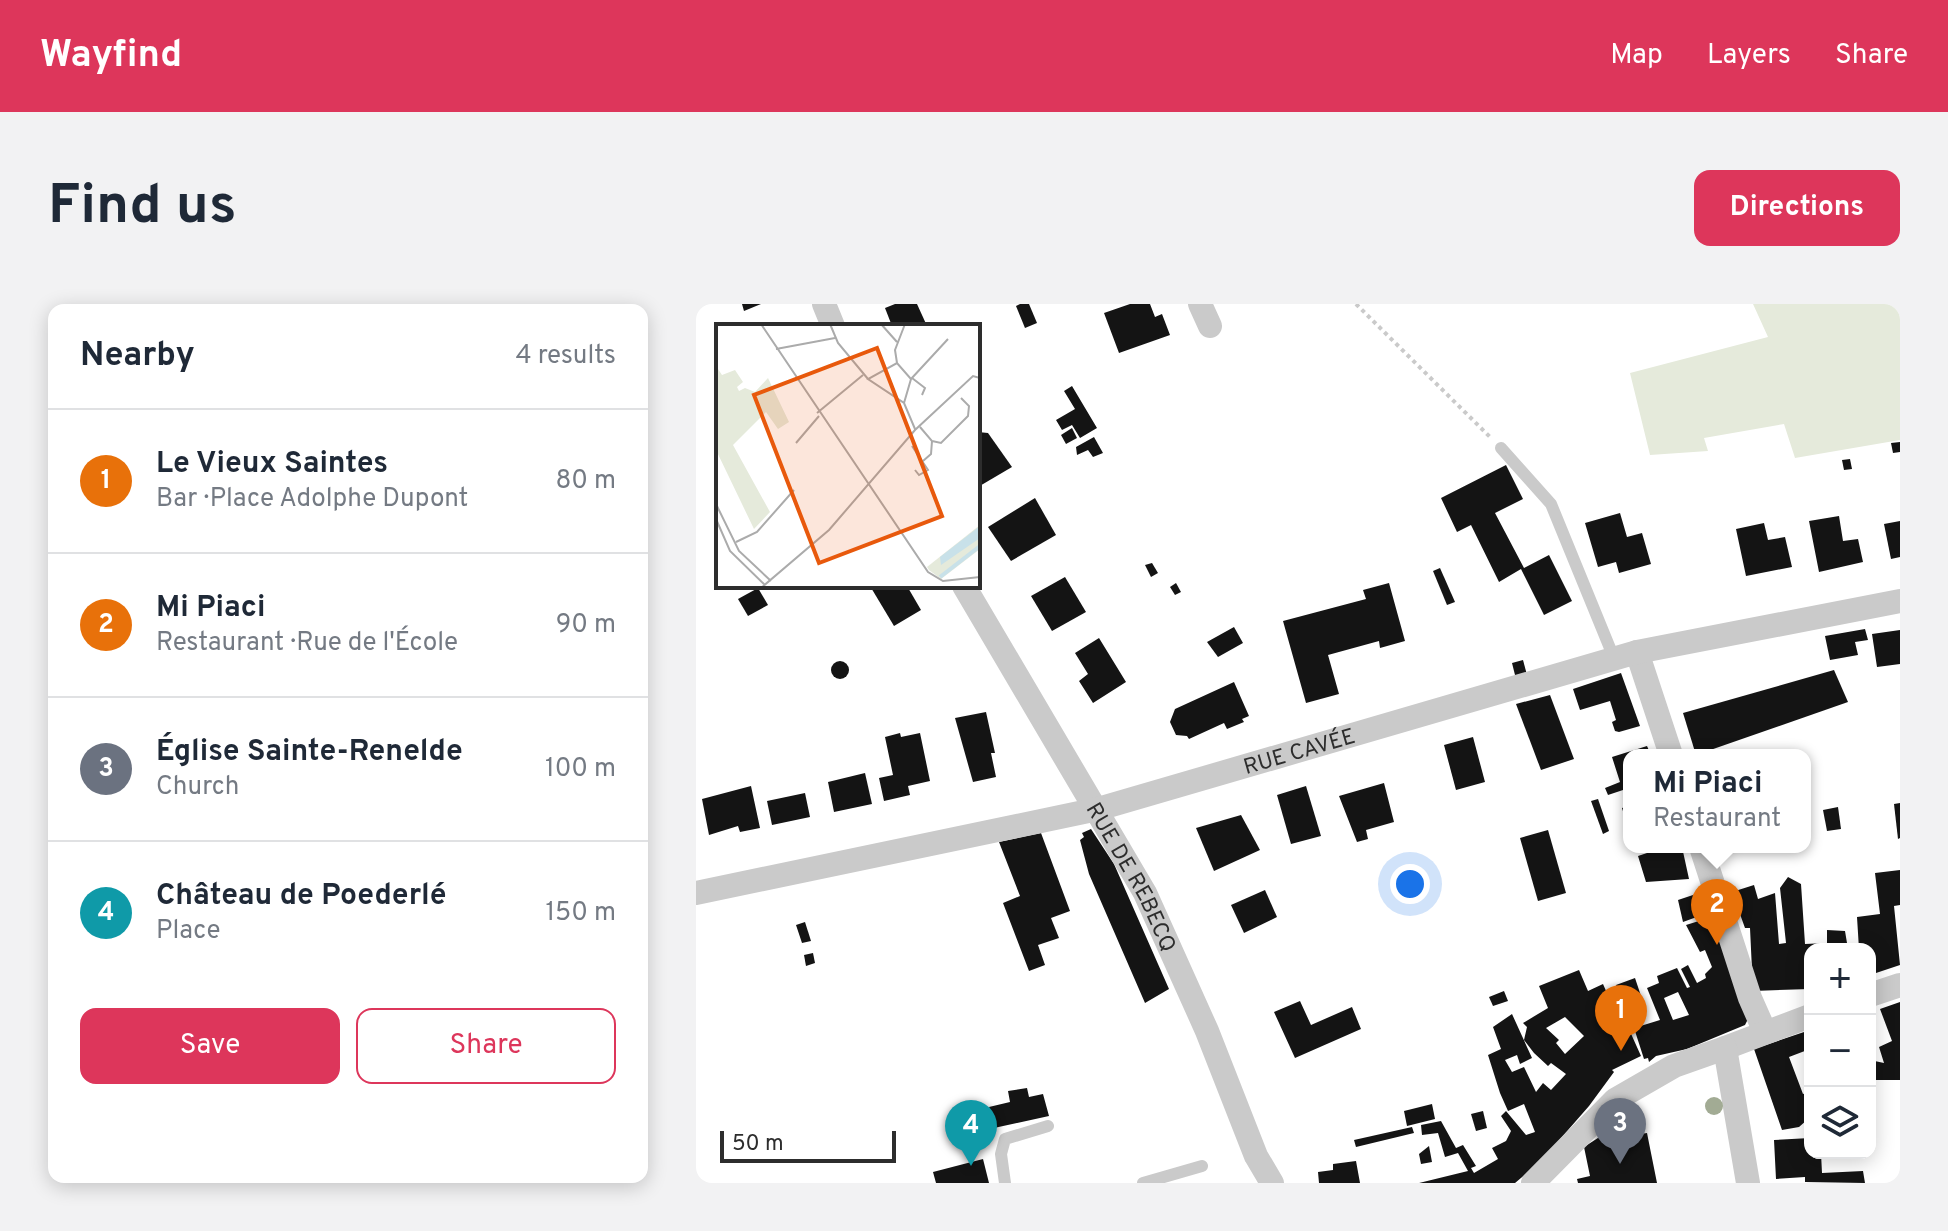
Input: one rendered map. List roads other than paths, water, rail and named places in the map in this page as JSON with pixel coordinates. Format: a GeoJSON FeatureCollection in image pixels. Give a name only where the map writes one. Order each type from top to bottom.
{"type":"FeatureCollection","features":[{"type":"Feature","properties":{"kind":"street"},"geometry":{"type":"LineString","coordinates":[[824,304],[832,324]]}},
{"type":"Feature","properties":{"kind":"street","name":"RUE DE REBECQ"},"geometry":{"type":"LineString","coordinates":[[965,588],[1145,893],[1207,1031],[1256,1156],[1272,1183]]}},
{"type":"Feature","properties":{"kind":"street","name":"RUE CAVÉE"},"geometry":{"type":"LineString","coordinates":[[696,893],[1098,809],[1626,655],[1900,601]]}},
{"type":"Feature","properties":{"kind":"street"},"geometry":{"type":"LineString","coordinates":[[1626,655],[1668,749]]}},
{"type":"Feature","properties":{"kind":"street"},"geometry":{"type":"LineString","coordinates":[[1703,853],[1750,998],[1765,1032]]}},
{"type":"Feature","properties":{"kind":"street"},"geometry":{"type":"LineString","coordinates":[[1876,993],[1900,985]]}},
{"type":"Feature","properties":{"kind":"street"},"geometry":{"type":"LineString","coordinates":[[1533,1183],[1615,1100],[1674,1066],[1804,1018]]}},
{"type":"Feature","properties":{"kind":"street"},"geometry":{"type":"LineString","coordinates":[[1725,1048],[1748,1183]]}},
{"type":"Feature","properties":{"kind":"lane"},"geometry":{"type":"LineString","coordinates":[[1501,448],[1551,504],[1626,655]]}},
{"type":"Feature","properties":{"kind":"lane"},"geometry":{"type":"LineString","coordinates":[[1005,1183],[1001,1154],[1005,1139],[1048,1126]]}},
{"type":"Feature","properties":{"kind":"lane"},"geometry":{"type":"LineString","coordinates":[[1143,1183],[1202,1166]]}},
{"type":"Feature","properties":{"kind":"place","name":"Mi Piaci"},"geometry":{"type":"Point","coordinates":[1717,945]}},
{"type":"Feature","properties":{"kind":"place","name":"Le Vieux Saintes"},"geometry":{"type":"Point","coordinates":[1621,1051]}},
{"type":"Feature","properties":{"kind":"place","name":"Église Sainte-Renelde"},"geometry":{"type":"Point","coordinates":[1620,1164]}},
{"type":"Feature","properties":{"kind":"place","name":"Château de Poederlé"},"geometry":{"type":"Point","coordinates":[971,1166]}}]}
